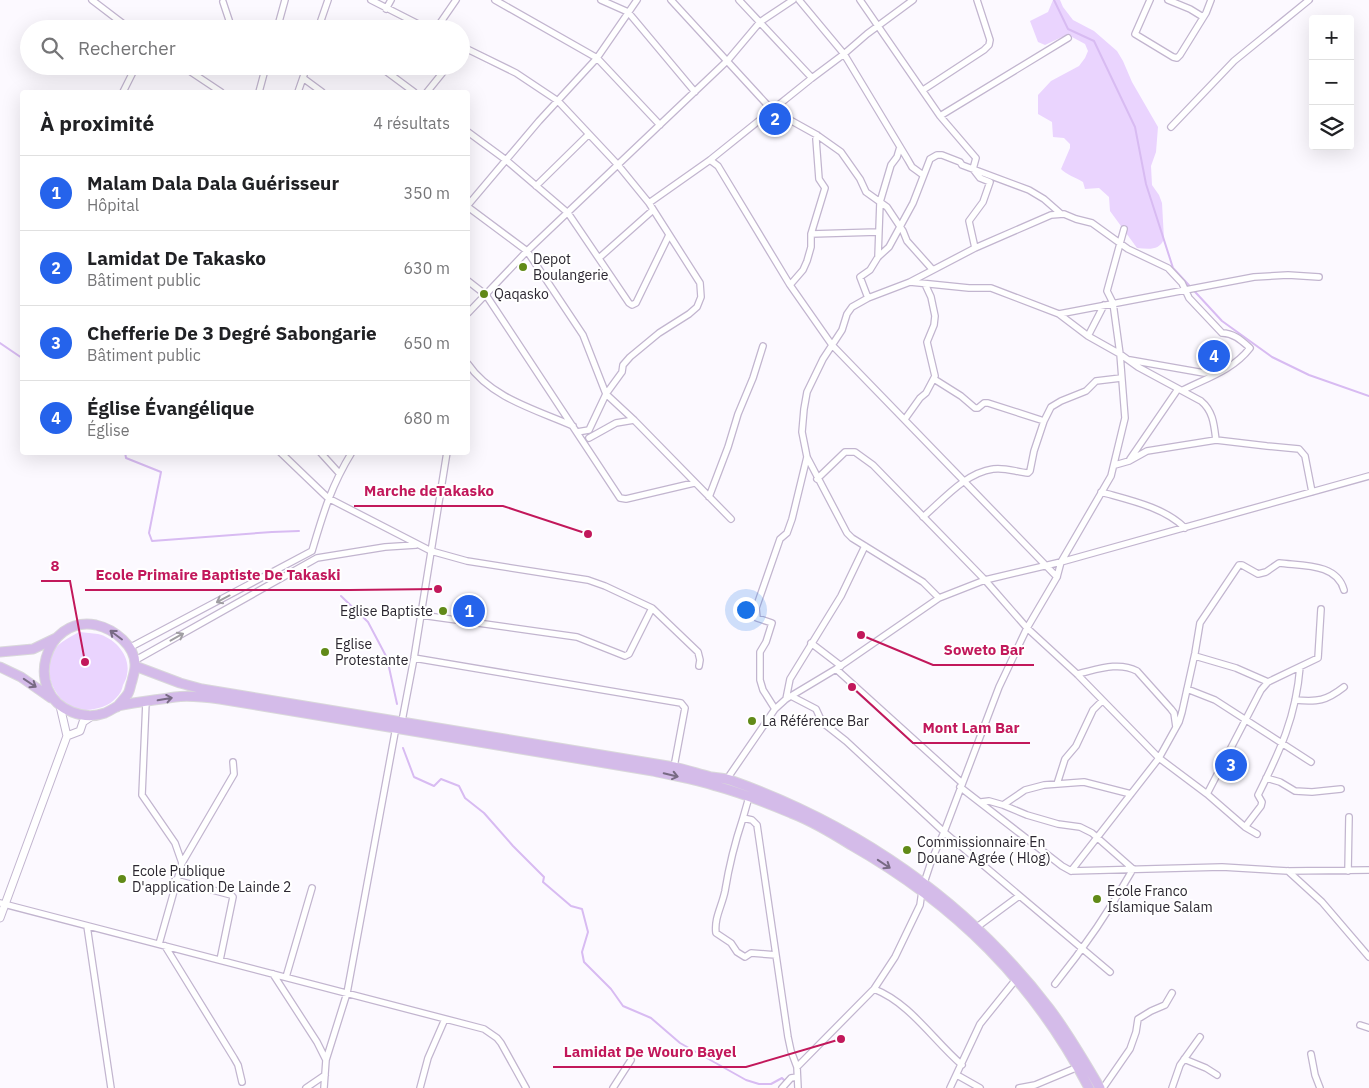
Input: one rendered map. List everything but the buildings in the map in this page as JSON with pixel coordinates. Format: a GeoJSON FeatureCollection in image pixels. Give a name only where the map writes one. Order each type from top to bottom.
{"type":"FeatureCollection","features":[{"type":"Feature","properties":{"kind":"main road"},"geometry":{"type":"LineString","coordinates":[[0,652],[33,648],[56,638],[66,630],[78,626],[91,624],[103,626],[118,635],[130,648],[134,664],[128,694],[117,707]]}},
{"type":"Feature","properties":{"kind":"main road"},"geometry":{"type":"LineString","coordinates":[[56,638],[46,653],[43,670],[47,688],[59,704]]}},
{"type":"Feature","properties":{"kind":"main road"},"geometry":{"type":"LineString","coordinates":[[134,664],[180,683],[202,689],[653,771],[714,785],[809,821],[923,887],[977,927],[1022,974],[1050,1009],[1101,1088]]}},
{"type":"Feature","properties":{"kind":"main road"},"geometry":{"type":"LineString","coordinates":[[0,667],[21,677],[70,712],[80,715],[92,716],[105,713],[117,707],[177,696],[199,696],[399,724],[674,767],[728,779],[802,809],[840,829],[883,853],[923,887],[982,941],[1017,978],[1054,1027],[1090,1088]]}},
{"type":"Feature","properties":{"kind":"street"},"geometry":{"type":"LineString","coordinates":[[92,0],[118,20]]}},
{"type":"Feature","properties":{"kind":"street"},"geometry":{"type":"LineString","coordinates":[[279,20],[285,0]]}},
{"type":"Feature","properties":{"kind":"street"},"geometry":{"type":"LineString","coordinates":[[321,20],[328,0]]}},
{"type":"Feature","properties":{"kind":"street"},"geometry":{"type":"LineString","coordinates":[[371,0],[409,20]]}},
{"type":"Feature","properties":{"kind":"street"},"geometry":{"type":"LineString","coordinates":[[386,9],[391,0]]}},
{"type":"Feature","properties":{"kind":"street"},"geometry":{"type":"LineString","coordinates":[[442,20],[456,0]]}},
{"type":"Feature","properties":{"kind":"street"},"geometry":{"type":"LineString","coordinates":[[495,0],[597,58],[660,125]]}},
{"type":"Feature","properties":{"kind":"street"},"geometry":{"type":"LineString","coordinates":[[601,0],[628,12],[695,92]]}},
{"type":"Feature","properties":{"kind":"street"},"geometry":{"type":"LineString","coordinates":[[470,204],[506,160],[597,58],[637,0]]}},
{"type":"Feature","properties":{"kind":"street"},"geometry":{"type":"LineString","coordinates":[[671,0],[772,110],[817,135],[841,152],[860,179],[866,192],[887,207],[907,242],[932,269]]}},
{"type":"Feature","properties":{"kind":"street"},"geometry":{"type":"LineString","coordinates":[[739,0],[812,78]]}},
{"type":"Feature","properties":{"kind":"street"},"geometry":{"type":"LineString","coordinates":[[470,311],[526,251],[728,60],[760,22],[793,0]]}},
{"type":"Feature","properties":{"kind":"street"},"geometry":{"type":"LineString","coordinates":[[799,0],[844,54],[912,166],[923,176]]}},
{"type":"Feature","properties":{"kind":"street"},"geometry":{"type":"LineString","coordinates":[[860,0],[940,116],[976,158],[973,169]]}},
{"type":"Feature","properties":{"kind":"street"},"geometry":{"type":"LineString","coordinates":[[649,203],[710,160],[913,0]]}},
{"type":"Feature","properties":{"kind":"street"},"geometry":{"type":"LineString","coordinates":[[923,90],[984,50],[989,44],[990,40],[977,0]]}},
{"type":"Feature","properties":{"kind":"street"},"geometry":{"type":"LineString","coordinates":[[1150,0],[1136,34],[1177,58],[1203,17],[1211,0]]}},
{"type":"Feature","properties":{"kind":"street"},"geometry":{"type":"LineString","coordinates":[[1168,0],[1190,9],[1203,17]]}},
{"type":"Feature","properties":{"kind":"street"},"geometry":{"type":"LineString","coordinates":[[1171,126],[1234,61],[1309,0]]}},
{"type":"Feature","properties":{"kind":"street"},"geometry":{"type":"LineString","coordinates":[[223,2],[229,20]]}},
{"type":"Feature","properties":{"kind":"street"},"geometry":{"type":"LineString","coordinates":[[940,116],[1068,38]]}},
{"type":"Feature","properties":{"kind":"street"},"geometry":{"type":"LineString","coordinates":[[470,51],[516,73],[558,101],[649,203],[700,283],[700,302],[689,314],[659,332],[623,365],[622,372],[606,394],[589,430],[589,451]]}},
{"type":"Feature","properties":{"kind":"street"},"geometry":{"type":"LineString","coordinates":[[124,90],[132,75]]}},
{"type":"Feature","properties":{"kind":"street"},"geometry":{"type":"LineString","coordinates":[[196,75],[218,90]]}},
{"type":"Feature","properties":{"kind":"street"},"geometry":{"type":"LineString","coordinates":[[260,90],[264,75]]}},
{"type":"Feature","properties":{"kind":"street"},"geometry":{"type":"LineString","coordinates":[[299,90],[304,75]]}},
{"type":"Feature","properties":{"kind":"street"},"geometry":{"type":"LineString","coordinates":[[391,75],[411,90]]}},
{"type":"Feature","properties":{"kind":"street"},"geometry":{"type":"LineString","coordinates":[[429,90],[441,75]]}},
{"type":"Feature","properties":{"kind":"street"},"geometry":{"type":"LineString","coordinates":[[303,78],[319,90]]}},
{"type":"Feature","properties":{"kind":"street"},"geometry":{"type":"LineString","coordinates":[[470,133],[506,160],[568,213],[632,305],[636,303],[669,235]]}},
{"type":"Feature","properties":{"kind":"street"},"geometry":{"type":"LineString","coordinates":[[536,186],[589,134]]}},
{"type":"Feature","properties":{"kind":"street"},"geometry":{"type":"LineString","coordinates":[[790,285],[803,270],[807,261],[811,247],[811,234],[825,188],[820,178],[817,135]]}},
{"type":"Feature","properties":{"kind":"street"},"geometry":{"type":"LineString","coordinates":[[878,256],[880,202],[891,165],[897,157],[900,147]]}},
{"type":"Feature","properties":{"kind":"street"},"geometry":{"type":"LineString","coordinates":[[868,298],[860,277],[870,270],[878,256],[889,246],[912,202],[930,159],[937,155],[942,155],[960,162],[962,165],[1029,190],[1044,199],[1060,213],[1092,223],[1120,243],[1168,268],[1182,283],[1189,298],[1222,333],[1238,337],[1250,348],[1226,370],[1180,390],[1129,461]]}},
{"type":"Feature","properties":{"kind":"street"},"geometry":{"type":"LineString","coordinates":[[710,160],[718,166],[790,285],[832,345],[1057,577]]}},
{"type":"Feature","properties":{"kind":"street"},"geometry":{"type":"LineString","coordinates":[[973,169],[980,178],[990,182],[982,202],[970,221],[975,248]]}},
{"type":"Feature","properties":{"kind":"street"},"geometry":{"type":"LineString","coordinates":[[470,208],[526,251],[583,335],[606,394],[634,420],[731,520]]}},
{"type":"Feature","properties":{"kind":"street"},"geometry":{"type":"LineString","coordinates":[[599,258],[654,210]]}},
{"type":"Feature","properties":{"kind":"street"},"geometry":{"type":"LineString","coordinates":[[939,598],[923,582],[847,533],[807,458],[802,432],[808,392],[823,359],[842,330],[847,314],[852,307],[868,298],[910,282],[975,248],[1046,217],[1060,213]]}},
{"type":"Feature","properties":{"kind":"street"},"geometry":{"type":"LineString","coordinates":[[798,1088],[794,1077],[797,1066],[874,989],[895,957],[920,905],[923,887],[932,859],[999,687],[1027,628],[1057,577],[1061,562],[1111,476],[1125,418],[1121,378],[1123,357],[1113,303],[1107,291],[1124,229]]}},
{"type":"Feature","properties":{"kind":"street"},"geometry":{"type":"LineString","coordinates":[[811,234],[878,232]]}},
{"type":"Feature","properties":{"kind":"street"},"geometry":{"type":"LineString","coordinates":[[1059,314],[1254,277],[1288,274],[1319,277]]}},
{"type":"Feature","properties":{"kind":"street"},"geometry":{"type":"LineString","coordinates":[[910,282],[969,288],[991,288],[1059,314],[1088,336],[1180,390],[1201,400],[1210,409],[1214,420],[1216,440]]}},
{"type":"Feature","properties":{"kind":"street"},"geometry":{"type":"LineString","coordinates":[[470,283],[486,295],[623,499],[694,483]]}},
{"type":"Feature","properties":{"kind":"street"},"geometry":{"type":"LineString","coordinates":[[905,420],[920,398],[926,393],[934,379],[927,342],[934,325],[935,316],[926,284]]}},
{"type":"Feature","properties":{"kind":"street"},"geometry":{"type":"LineString","coordinates":[[1088,336],[1104,305]]}},
{"type":"Feature","properties":{"kind":"street"},"geometry":{"type":"LineString","coordinates":[[709,497],[763,346]]}},
{"type":"Feature","properties":{"kind":"street"},"geometry":{"type":"LineString","coordinates":[[1123,357],[1204,373],[1226,370]]}},
{"type":"Feature","properties":{"kind":"street"},"geometry":{"type":"LineString","coordinates":[[470,367],[476,375],[510,399],[573,426]]}},
{"type":"Feature","properties":{"kind":"street"},"geometry":{"type":"LineString","coordinates":[[923,517],[965,481],[992,469],[1028,473],[1044,421],[1051,408],[1061,401],[1086,391],[1096,382],[1121,378]]}},
{"type":"Feature","properties":{"kind":"street"},"geometry":{"type":"LineString","coordinates":[[934,379],[961,396],[975,408],[978,408],[984,402],[1044,421]]}},
{"type":"Feature","properties":{"kind":"street"},"geometry":{"type":"LineString","coordinates":[[589,438],[616,423],[634,420]]}},
{"type":"Feature","properties":{"kind":"street"},"geometry":{"type":"LineString","coordinates":[[577,432],[589,430]]}},
{"type":"Feature","properties":{"kind":"street"},"geometry":{"type":"LineString","coordinates":[[1114,465],[1129,461],[1148,451],[1216,440],[1299,448],[1305,456],[1312,492]]}},
{"type":"Feature","properties":{"kind":"street"},"geometry":{"type":"LineString","coordinates":[[818,479],[841,455],[849,451],[855,452],[873,465],[985,580],[1027,628],[1077,674],[1159,758],[1207,794],[1245,828],[1257,834]]}},
{"type":"Feature","properties":{"kind":"street"},"geometry":{"type":"LineString","coordinates":[[283,455],[328,498],[431,551],[467,561],[588,580],[606,586],[652,608],[698,652],[699,666]]}},
{"type":"Feature","properties":{"kind":"street"},"geometry":{"type":"LineString","coordinates":[[323,455],[339,473]]}},
{"type":"Feature","properties":{"kind":"street"},"geometry":{"type":"LineString","coordinates":[[130,648],[312,551],[328,498],[339,473],[350,455]]}},
{"type":"Feature","properties":{"kind":"street"},"geometry":{"type":"LineString","coordinates":[[326,1087],[324,1075],[326,1060],[347,993],[399,724],[414,658],[447,455]]}},
{"type":"Feature","properties":{"kind":"street"},"geometry":{"type":"LineString","coordinates":[[775,709],[763,690],[760,680],[760,652],[766,642],[772,623],[757,618],[756,608],[780,539],[787,533],[792,519],[807,458]]}},
{"type":"Feature","properties":{"kind":"street"},"geometry":{"type":"LineString","coordinates":[[728,779],[775,709],[789,697],[838,667],[939,598],[985,580],[1061,562],[1369,476]]}},
{"type":"Feature","properties":{"kind":"street"},"geometry":{"type":"LineString","coordinates":[[1101,492],[1149,508],[1176,520],[1185,528]]}},
{"type":"Feature","properties":{"kind":"street"},"geometry":{"type":"LineString","coordinates":[[134,664],[317,558],[384,547],[417,545]]}},
{"type":"Feature","properties":{"kind":"street"},"geometry":{"type":"LineString","coordinates":[[789,697],[790,679],[841,596],[865,546]]}},
{"type":"Feature","properties":{"kind":"street"},"geometry":{"type":"LineString","coordinates":[[1070,870],[1159,758],[1182,712],[1195,656],[1200,623],[1239,565],[1258,574],[1266,572],[1280,563],[1320,568],[1332,572],[1340,578],[1344,590]]}},
{"type":"Feature","properties":{"kind":"street"},"geometry":{"type":"LineString","coordinates":[[421,614],[577,637],[625,656],[629,654],[652,608]]}},
{"type":"Feature","properties":{"kind":"street"},"geometry":{"type":"LineString","coordinates":[[1207,794],[1261,690],[1268,682],[1319,656],[1318,626],[1320,609]]}},
{"type":"Feature","properties":{"kind":"street"},"geometry":{"type":"LineString","coordinates":[[811,643],[961,785],[1062,866],[1070,870],[1222,867],[1367,872]]}},
{"type":"Feature","properties":{"kind":"street"},"geometry":{"type":"LineString","coordinates":[[1195,656],[1236,668],[1268,682]]}},
{"type":"Feature","properties":{"kind":"street"},"geometry":{"type":"LineString","coordinates":[[414,658],[681,703],[685,708],[674,767]]}},
{"type":"Feature","properties":{"kind":"street"},"geometry":{"type":"LineString","coordinates":[[1077,674],[1116,666],[1131,668],[1137,671],[1174,713],[1176,727]]}},
{"type":"Feature","properties":{"kind":"street"},"geometry":{"type":"LineString","coordinates":[[1245,828],[1261,806],[1262,802],[1258,795],[1288,730],[1300,667]]}},
{"type":"Feature","properties":{"kind":"street"},"geometry":{"type":"LineString","coordinates":[[1295,700],[1317,702],[1331,697],[1344,687]]}},
{"type":"Feature","properties":{"kind":"street"},"geometry":{"type":"LineString","coordinates":[[1187,689],[1215,700],[1311,762]]}},
{"type":"Feature","properties":{"kind":"street"},"geometry":{"type":"LineString","coordinates":[[789,697],[816,709],[822,722],[846,741],[944,832],[1110,972]]}},
{"type":"Feature","properties":{"kind":"street"},"geometry":{"type":"LineString","coordinates":[[1058,784],[1065,759],[1076,746],[1093,710],[1102,701]]}},
{"type":"Feature","properties":{"kind":"street"},"geometry":{"type":"LineString","coordinates":[[146,702],[142,795],[175,843],[182,863]]}},
{"type":"Feature","properties":{"kind":"street"},"geometry":{"type":"LineString","coordinates":[[0,918],[2,904],[67,736],[59,704]]}},
{"type":"Feature","properties":{"kind":"street"},"geometry":{"type":"LineString","coordinates":[[1174,713],[1182,712]]}},
{"type":"Feature","properties":{"kind":"street"},"geometry":{"type":"LineString","coordinates":[[67,736],[80,731],[83,722],[92,716]]}},
{"type":"Feature","properties":{"kind":"street"},"geometry":{"type":"LineString","coordinates":[[233,762],[234,774],[182,863],[175,880],[162,945],[234,1058],[238,1065],[242,1082]]}},
{"type":"Feature","properties":{"kind":"street"},"geometry":{"type":"LineString","coordinates":[[1266,778],[1280,782],[1294,791],[1312,792],[1341,789]]}},
{"type":"Feature","properties":{"kind":"street"},"geometry":{"type":"LineString","coordinates":[[1002,805],[1025,790],[1044,785],[1084,782],[1131,794]]}},
{"type":"Feature","properties":{"kind":"street"},"geometry":{"type":"LineString","coordinates":[[749,797],[732,850],[718,912],[716,934],[731,943],[737,952],[745,957],[751,953],[776,955]]}},
{"type":"Feature","properties":{"kind":"street"},"geometry":{"type":"LineString","coordinates":[[982,802],[989,801],[1027,816],[1080,827],[1098,837],[1132,869]]}},
{"type":"Feature","properties":{"kind":"street"},"geometry":{"type":"LineString","coordinates":[[1348,871],[1349,817]]}},
{"type":"Feature","properties":{"kind":"street"},"geometry":{"type":"LineString","coordinates":[[743,818],[752,820],[757,825],[790,1044],[797,1066]]}},
{"type":"Feature","properties":{"kind":"street"},"geometry":{"type":"LineString","coordinates":[[1055,984],[1082,950],[1113,904],[1132,869]]}},
{"type":"Feature","properties":{"kind":"street"},"geometry":{"type":"LineString","coordinates":[[1288,870],[1322,902],[1369,957]]}},
{"type":"Feature","properties":{"kind":"street"},"geometry":{"type":"LineString","coordinates":[[175,880],[232,895],[220,960]]}},
{"type":"Feature","properties":{"kind":"street"},"geometry":{"type":"LineString","coordinates":[[286,977],[312,888]]}},
{"type":"Feature","properties":{"kind":"street"},"geometry":{"type":"LineString","coordinates":[[977,927],[1019,896]]}},
{"type":"Feature","properties":{"kind":"street"},"geometry":{"type":"LineString","coordinates":[[2,904],[484,1030],[497,1038],[526,1088]]}},
{"type":"Feature","properties":{"kind":"street"},"geometry":{"type":"LineString","coordinates":[[87,926],[111,1088]]}},
{"type":"Feature","properties":{"kind":"street"},"geometry":{"type":"LineString","coordinates":[[273,974],[317,1042],[326,1060]]}},
{"type":"Feature","properties":{"kind":"street"},"geometry":{"type":"LineString","coordinates":[[950,1088],[980,1024],[1017,978]]}},
{"type":"Feature","properties":{"kind":"street"},"geometry":{"type":"LineString","coordinates":[[874,989],[909,1011],[950,1055],[962,1065]]}},
{"type":"Feature","properties":{"kind":"street"},"geometry":{"type":"LineString","coordinates":[[1101,1088],[1130,1049],[1138,1019],[1165,1005],[1172,992]]}},
{"type":"Feature","properties":{"kind":"street"},"geometry":{"type":"LineString","coordinates":[[420,1088],[428,1058],[445,1019]]}},
{"type":"Feature","properties":{"kind":"street"},"geometry":{"type":"LineString","coordinates":[[1360,1025],[1369,1028]]}},
{"type":"Feature","properties":{"kind":"street"},"geometry":{"type":"LineString","coordinates":[[1172,1088],[1184,1059],[1200,1037]]}},
{"type":"Feature","properties":{"kind":"street"},"geometry":{"type":"LineString","coordinates":[[1311,1054],[1314,1075],[1320,1088]]}},
{"type":"Feature","properties":{"kind":"street"},"geometry":{"type":"LineString","coordinates":[[1184,1059],[1217,1075]]}},
{"type":"Feature","properties":{"kind":"street"},"geometry":{"type":"LineString","coordinates":[[613,1088],[630,1060]]}},
{"type":"Feature","properties":{"kind":"street"},"geometry":{"type":"LineString","coordinates":[[1019,1088],[1035,1085],[1078,1067]]}},
{"type":"Feature","properties":{"kind":"street"},"geometry":{"type":"LineString","coordinates":[[306,1088],[324,1075]]}},
{"type":"Feature","properties":{"kind":"street"},"geometry":{"type":"LineString","coordinates":[[957,1075],[980,1088]]}},
{"type":"Feature","properties":{"kind":"street"},"geometry":{"type":"LineString","coordinates":[[783,1086],[794,1077]]}},
{"type":"Feature","properties":{"kind":"shaded area"},"geometry":{"type":"Polygon","coordinates":[[[1053,0],[1060,0],[1073,20],[1094,31],[1117,51],[1132,82],[1158,127],[1156,152],[1151,166],[1152,185],[1162,203],[1164,239],[1159,246],[1149,249],[1137,248],[1110,211],[1109,197],[1099,188],[1085,189],[1083,182],[1061,169],[1070,144],[1064,138],[1053,137],[1052,122],[1038,114],[1038,95],[1051,81],[1079,66],[1088,51],[1085,44],[1072,37],[1062,37],[1045,45],[1038,42],[1030,21],[1048,12],[1053,0]]]}},
{"type":"Feature","properties":{"kind":"shaded area"},"geometry":{"type":"Polygon","coordinates":[[[79,632],[98,634],[110,639],[124,654],[127,661],[127,676],[120,693],[112,702],[94,709],[81,710],[65,702],[55,691],[48,670],[50,656],[55,648],[79,632]]]}},
{"type":"Feature","properties":{"kind":"waterway"},"geometry":{"type":"LineString","coordinates":[[1054,0],[1068,29],[1094,41],[1135,127],[1146,184],[1173,268],[1222,321],[1272,357],[1309,375],[1369,396]]}},
{"type":"Feature","properties":{"kind":"waterway"},"geometry":{"type":"LineString","coordinates":[[0,343],[20,357]]}},
{"type":"Feature","properties":{"kind":"waterway"},"geometry":{"type":"LineString","coordinates":[[126,455],[126,458],[161,472],[149,533],[152,541],[299,531]]}},
{"type":"Feature","properties":{"kind":"waterway"},"geometry":{"type":"LineString","coordinates":[[341,596],[368,622],[387,658],[397,704]]}},
{"type":"Feature","properties":{"kind":"waterway"},"geometry":{"type":"LineString","coordinates":[[403,748],[414,777],[434,786],[441,779],[459,786],[465,798],[484,813],[544,877],[543,882],[571,906],[582,909],[588,932],[582,952],[584,962],[611,989],[623,1006],[651,1018],[680,1043],[746,1080],[759,1084],[771,1084],[782,1078],[785,1081]]}},
{"type":"Feature","properties":{"kind":"place","name":"Lamidat De Takasko"},"geometry":{"type":"Point","coordinates":[775,119]}},
{"type":"Feature","properties":{"kind":"place","name":"Depot Boulangerie"},"geometry":{"type":"Point","coordinates":[523,267]}},
{"type":"Feature","properties":{"kind":"place","name":"Qaqasko"},"geometry":{"type":"Point","coordinates":[484,294]}},
{"type":"Feature","properties":{"kind":"place","name":"Église Évangélique"},"geometry":{"type":"Point","coordinates":[1214,356]}},
{"type":"Feature","properties":{"kind":"place","name":"Marche deTakasko"},"geometry":{"type":"Point","coordinates":[588,534]}},
{"type":"Feature","properties":{"kind":"place","name":"Ecole Primaire Baptiste De Takaski"},"geometry":{"type":"Point","coordinates":[438,589]}},
{"type":"Feature","properties":{"kind":"place","name":"Eglise Baptiste"},"geometry":{"type":"Point","coordinates":[443,611]}},
{"type":"Feature","properties":{"kind":"place","name":"Malam Dala Dala Guérisseur"},"geometry":{"type":"Point","coordinates":[469,611]}},
{"type":"Feature","properties":{"kind":"place","name":"Soweto Bar"},"geometry":{"type":"Point","coordinates":[861,635]}},
{"type":"Feature","properties":{"kind":"place","name":"Eglise Protestante"},"geometry":{"type":"Point","coordinates":[325,652]}},
{"type":"Feature","properties":{"kind":"place","name":"8"},"geometry":{"type":"Point","coordinates":[85,662]}},
{"type":"Feature","properties":{"kind":"place","name":"Mont Lam Bar"},"geometry":{"type":"Point","coordinates":[852,687]}},
{"type":"Feature","properties":{"kind":"place","name":"La Référence Bar"},"geometry":{"type":"Point","coordinates":[752,721]}},
{"type":"Feature","properties":{"kind":"place","name":"Chefferie De 3 Degré Sabongarie"},"geometry":{"type":"Point","coordinates":[1231,765]}},
{"type":"Feature","properties":{"kind":"place","name":"Commissionnaire En Douane Agrée ( Hlog)"},"geometry":{"type":"Point","coordinates":[907,850]}},
{"type":"Feature","properties":{"kind":"place","name":"Ecole Publique D'application De Lainde 2"},"geometry":{"type":"Point","coordinates":[122,879]}},
{"type":"Feature","properties":{"kind":"place","name":"Ecole Franco Islamique Salam"},"geometry":{"type":"Point","coordinates":[1097,899]}},
{"type":"Feature","properties":{"kind":"place","name":"Lamidat De Wouro Bayel"},"geometry":{"type":"Point","coordinates":[841,1039]}}]}
